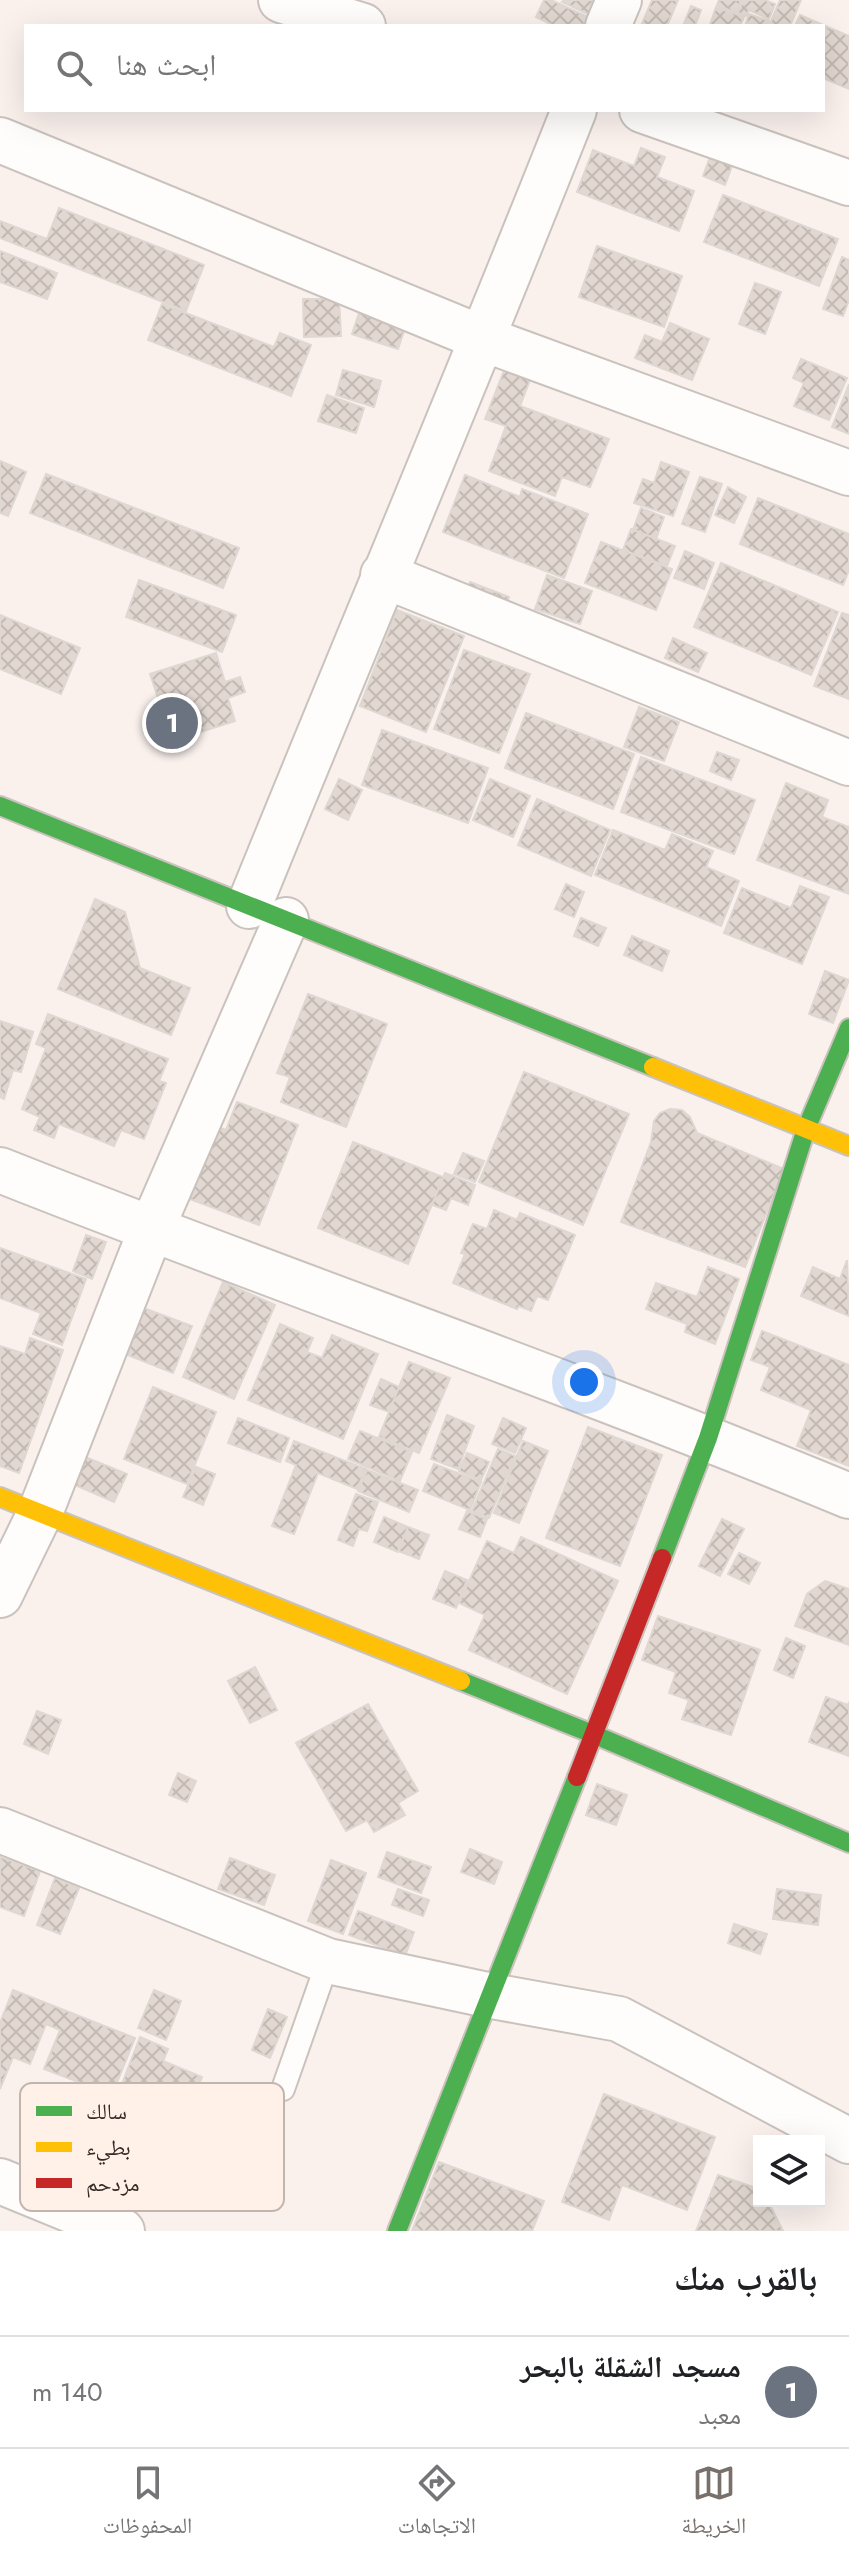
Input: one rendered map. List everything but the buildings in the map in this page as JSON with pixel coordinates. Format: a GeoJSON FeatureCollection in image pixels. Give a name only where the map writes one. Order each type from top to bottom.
{"type":"FeatureCollection","features":[{"type":"Feature","properties":{"kind":"street"},"geometry":{"type":"LineString","coordinates":[[281,0],[357,24]]}},
{"type":"Feature","properties":{"kind":"street"},"geometry":{"type":"LineString","coordinates":[[609,24],[619,0]]}},
{"type":"Feature","properties":{"kind":"street"},"geometry":{"type":"LineString","coordinates":[[0,1595],[40,1513],[151,1230],[268,913],[383,575],[484,339],[573,112]]}},
{"type":"Feature","properties":{"kind":"street"},"geometry":{"type":"LineString","coordinates":[[648,112],[849,183]]}},
{"type":"Feature","properties":{"kind":"street"},"geometry":{"type":"LineString","coordinates":[[0,140],[484,339],[849,473]]}},
{"type":"Feature","properties":{"kind":"street"},"geometry":{"type":"LineString","coordinates":[[383,575],[849,763]]}},
{"type":"Feature","properties":{"kind":"street"},"geometry":{"type":"LineString","coordinates":[[0,806],[849,1146]]}},
{"type":"Feature","properties":{"kind":"street"},"geometry":{"type":"LineString","coordinates":[[397,2231],[595,1735],[708,1438],[806,1129],[849,1028]]}},
{"type":"Feature","properties":{"kind":"street"},"geometry":{"type":"LineString","coordinates":[[0,1170],[151,1230],[708,1438],[849,1496]]}},
{"type":"Feature","properties":{"kind":"street"},"geometry":{"type":"LineString","coordinates":[[0,1497],[595,1735],[849,1843]]}},
{"type":"Feature","properties":{"kind":"street"},"geometry":{"type":"LineString","coordinates":[[0,1830],[328,1961],[619,2019],[849,2141]]}},
{"type":"Feature","properties":{"kind":"street"},"geometry":{"type":"LineString","coordinates":[[0,2181],[20,2189]]}},
{"type":"Feature","properties":{"kind":"street"},"geometry":{"type":"LineString","coordinates":[[73,2211],[122,2231]]}},
{"type":"Feature","properties":{"kind":"lane"},"geometry":{"type":"LineString","coordinates":[[284,2086],[328,1961]]}},
{"type":"Feature","properties":{"kind":"traffic: fast"},"geometry":{"type":"LineString","coordinates":[[0,806],[653,1067]]}},
{"type":"Feature","properties":{"kind":"traffic: fast"},"geometry":{"type":"LineString","coordinates":[[662,1558],[708,1438],[806,1129],[849,1028]]}},
{"type":"Feature","properties":{"kind":"traffic: fast"},"geometry":{"type":"LineString","coordinates":[[461,1681],[849,1843]]}},
{"type":"Feature","properties":{"kind":"traffic: fast"},"geometry":{"type":"LineString","coordinates":[[397,2231],[577,1777]]}},
{"type":"Feature","properties":{"kind":"traffic: slow"},"geometry":{"type":"LineString","coordinates":[[653,1067],[849,1146]]}},
{"type":"Feature","properties":{"kind":"traffic: slow"},"geometry":{"type":"LineString","coordinates":[[0,1497],[461,1681]]}},
{"type":"Feature","properties":{"kind":"traffic: jam"},"geometry":{"type":"LineString","coordinates":[[577,1777],[662,1558]]}},
{"type":"Feature","properties":{"kind":"place","name":"مسجد الشقلة بالبحر"},"geometry":{"type":"Point","coordinates":[172,723]}}]}
